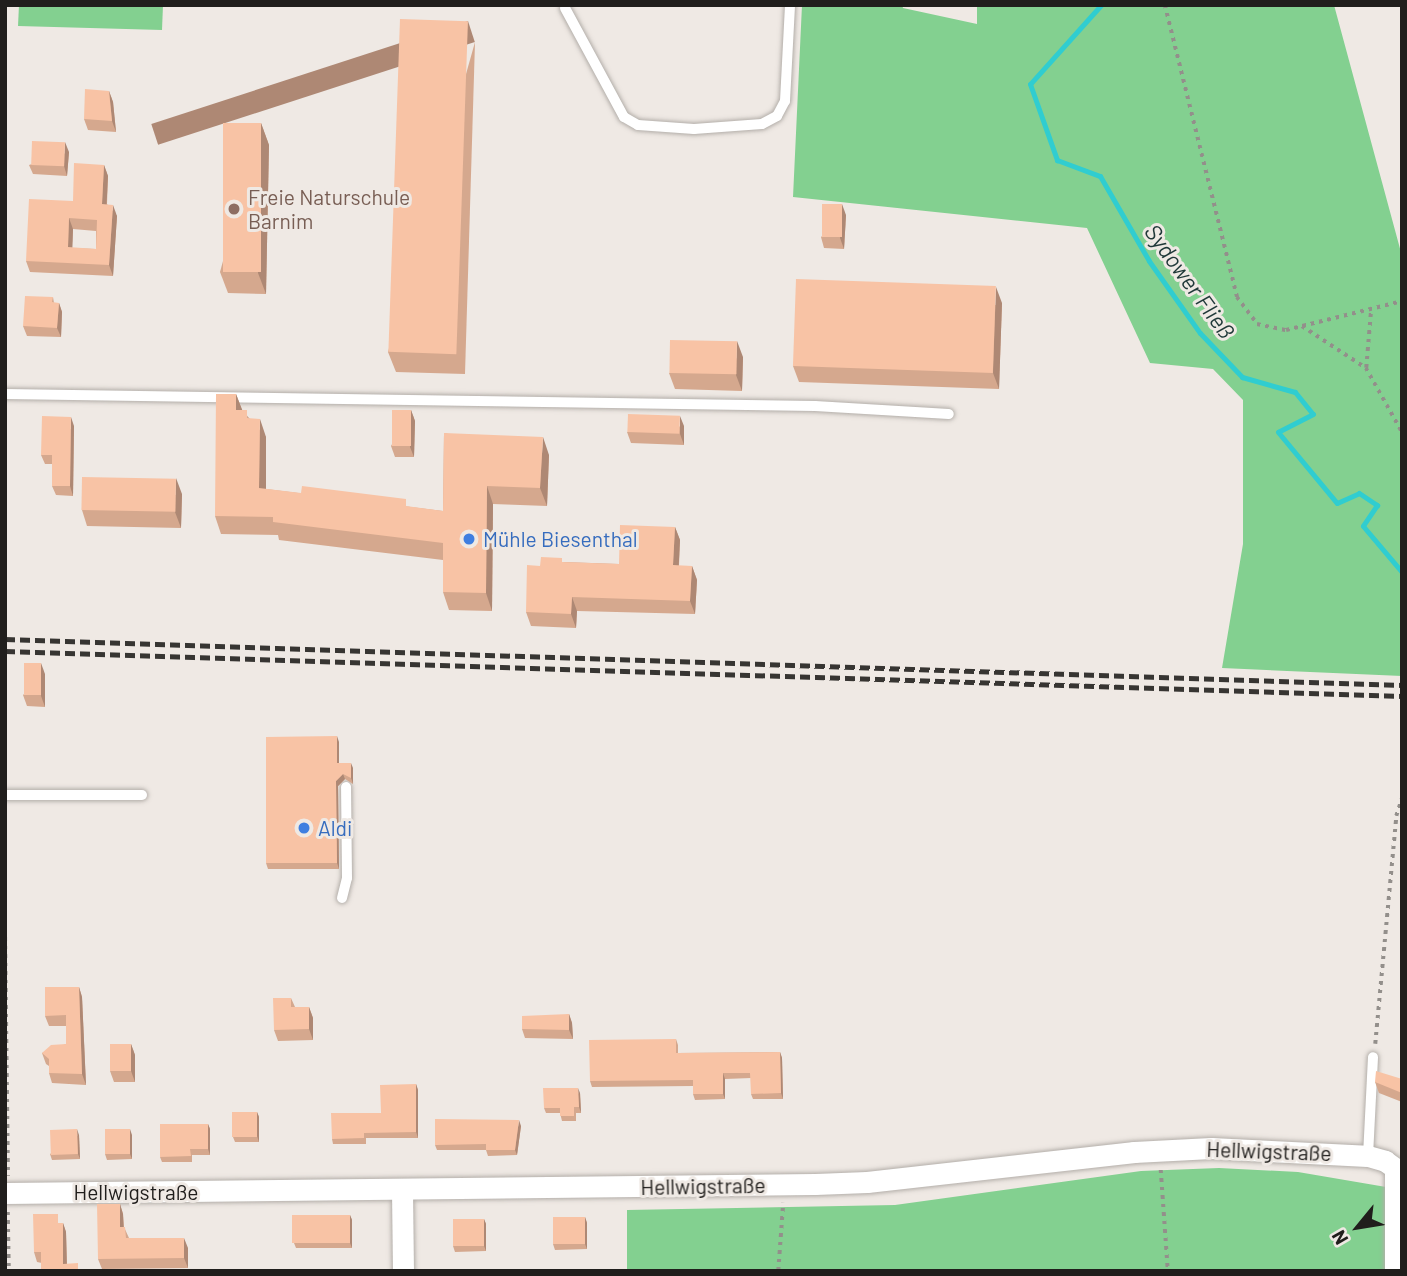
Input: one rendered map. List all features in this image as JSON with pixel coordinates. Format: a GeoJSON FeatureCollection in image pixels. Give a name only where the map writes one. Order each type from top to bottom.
{"type":"FeatureCollection","features":[{"type":"Feature","properties":{"kind":"street","name":"Hellwigstraße"},"geometry":{"type":"LineString","coordinates":[[6,1193],[867,1182],[1160,1150],[1314,1151],[1368,1156],[1385,1161],[1398,1172]]}},
{"type":"Feature","properties":{"kind":"street"},"geometry":{"type":"LineString","coordinates":[[1395,1271],[1398,1172]]}},
{"type":"Feature","properties":{"kind":"street"},"geometry":{"type":"LineString","coordinates":[[402,1190],[403,1271]]}},
{"type":"Feature","properties":{"kind":"lane"},"geometry":{"type":"LineString","coordinates":[[565,8],[624,117],[638,125],[694,130],[762,124],[777,116],[785,101],[790,5]]}},
{"type":"Feature","properties":{"kind":"lane"},"geometry":{"type":"LineString","coordinates":[[5,394],[816,406],[949,414]]}},
{"type":"Feature","properties":{"kind":"lane"},"geometry":{"type":"LineString","coordinates":[[342,898],[347,878],[346,788]]}},
{"type":"Feature","properties":{"kind":"lane"},"geometry":{"type":"LineString","coordinates":[[5,795],[142,795]]}},
{"type":"Feature","properties":{"kind":"lane"},"geometry":{"type":"LineString","coordinates":[[1368,1156],[1373,1057]]}},
{"type":"Feature","properties":{"kind":"path"},"geometry":{"type":"LineString","coordinates":[[1165,5],[1237,298],[1257,324],[1286,330],[1402,301]]}},
{"type":"Feature","properties":{"kind":"path"},"geometry":{"type":"LineString","coordinates":[[1366,368],[1371,309]]}},
{"type":"Feature","properties":{"kind":"path"},"geometry":{"type":"LineString","coordinates":[[1302,326],[1366,368],[1402,432]]}},
{"type":"Feature","properties":{"kind":"path"},"geometry":{"type":"LineString","coordinates":[[1373,1057],[1396,816],[1402,798]]}},
{"type":"Feature","properties":{"kind":"path"},"geometry":{"type":"LineString","coordinates":[[5,912],[6,1193],[9,1271]]}},
{"type":"Feature","properties":{"kind":"path"},"geometry":{"type":"LineString","coordinates":[[1160,1150],[1168,1271]]}},
{"type":"Feature","properties":{"kind":"path"},"geometry":{"type":"LineString","coordinates":[[778,1271],[784,1185]]}},
{"type":"Feature","properties":{"kind":"green space"},"geometry":{"type":"Polygon","coordinates":[[[19,5],[163,5],[162,30],[18,26],[19,5]]]}},
{"type":"Feature","properties":{"kind":"green space"},"geometry":{"type":"Polygon","coordinates":[[[802,5],[902,5],[903,8],[977,24],[977,5],[1334,5],[1402,256],[1402,676],[1222,668],[1243,544],[1243,400],[1213,369],[1150,363],[1087,228],[793,197],[802,5]]]}},
{"type":"Feature","properties":{"kind":"green space"},"geometry":{"type":"Polygon","coordinates":[[[1219,1168],[1298,1172],[1386,1187],[1386,1271],[627,1271],[627,1210],[895,1205],[1141,1171],[1219,1168]]]}},
{"type":"Feature","properties":{"kind":"building"},"geometry":{"type":"Polygon","coordinates":[[[400,19],[468,21],[456,354],[388,352],[400,19]]]}},
{"type":"Feature","properties":{"kind":"building"},"geometry":{"type":"Polygon","coordinates":[[[85,89],[109,91],[112,121],[84,119],[85,89]]]}},
{"type":"Feature","properties":{"kind":"building"},"geometry":{"type":"Polygon","coordinates":[[[223,123],[261,123],[261,272],[223,272],[223,123]]]}},
{"type":"Feature","properties":{"kind":"building"},"geometry":{"type":"Polygon","coordinates":[[[32,141],[65,142],[64,166],[31,165],[32,141]]]}},
{"type":"Feature","properties":{"kind":"building"},"geometry":{"type":"Polygon","coordinates":[[[74,163],[104,165],[102,204],[113,205],[109,265],[26,261],[29,199],[73,201],[74,163]],[[69,218],[68,247],[96,249],[97,220],[69,218]]]}},
{"type":"Feature","properties":{"kind":"building"},"geometry":{"type":"Polygon","coordinates":[[[822,204],[842,204],[842,237],[822,237],[822,204]]]}},
{"type":"Feature","properties":{"kind":"building"},"geometry":{"type":"Polygon","coordinates":[[[796,279],[996,286],[993,373],[793,366],[796,279]]]}},
{"type":"Feature","properties":{"kind":"building"},"geometry":{"type":"Polygon","coordinates":[[[25,296],[53,297],[52,302],[59,303],[57,328],[23,326],[25,296]]]}},
{"type":"Feature","properties":{"kind":"building"},"geometry":{"type":"Polygon","coordinates":[[[670,340],[737,341],[736,374],[669,373],[670,340]]]}},
{"type":"Feature","properties":{"kind":"building"},"geometry":{"type":"Polygon","coordinates":[[[216,394],[236,394],[236,410],[247,410],[247,418],[260,419],[259,488],[301,493],[302,486],[406,499],[406,506],[443,511],[444,433],[543,437],[540,488],[487,486],[486,593],[443,592],[443,543],[273,522],[273,517],[215,516],[216,394]]]}},
{"type":"Feature","properties":{"kind":"building"},"geometry":{"type":"Polygon","coordinates":[[[392,410],[411,410],[411,446],[392,446],[392,410]]]}},
{"type":"Feature","properties":{"kind":"building"},"geometry":{"type":"Polygon","coordinates":[[[628,414],[680,416],[679,434],[627,432],[628,414]]]}},
{"type":"Feature","properties":{"kind":"building"},"geometry":{"type":"Polygon","coordinates":[[[42,416],[71,417],[70,486],[52,486],[52,455],[41,455],[42,416]]]}},
{"type":"Feature","properties":{"kind":"building"},"geometry":{"type":"Polygon","coordinates":[[[82,477],[176,479],[175,512],[81,510],[82,477]]]}},
{"type":"Feature","properties":{"kind":"building"},"geometry":{"type":"Polygon","coordinates":[[[620,525],[675,527],[673,565],[692,566],[690,601],[572,597],[571,614],[526,612],[527,565],[540,566],[541,557],[562,558],[562,562],[619,564],[620,525]]]}},
{"type":"Feature","properties":{"kind":"building"},"geometry":{"type":"Polygon","coordinates":[[[24,663],[41,663],[41,695],[24,695],[24,663]]]}},
{"type":"Feature","properties":{"kind":"building","name":"Aldi"},"geometry":{"type":"Polygon","coordinates":[[[337,736],[337,763],[351,763],[351,778],[343,774],[336,781],[337,863],[266,863],[266,737],[337,736]]]}},
{"type":"Feature","properties":{"kind":"building"},"geometry":{"type":"Polygon","coordinates":[[[45,987],[79,987],[82,1074],[49,1073],[49,1059],[42,1053],[51,1045],[66,1044],[66,1015],[45,1016],[45,987]]]}},
{"type":"Feature","properties":{"kind":"building"},"geometry":{"type":"Polygon","coordinates":[[[273,998],[291,998],[291,1007],[309,1007],[309,1029],[274,1030],[273,998]]]}},
{"type":"Feature","properties":{"kind":"building"},"geometry":{"type":"Polygon","coordinates":[[[569,1014],[569,1030],[522,1029],[522,1016],[569,1014]]]}},
{"type":"Feature","properties":{"kind":"building"},"geometry":{"type":"Polygon","coordinates":[[[676,1039],[676,1053],[780,1052],[781,1093],[751,1094],[750,1073],[723,1073],[723,1094],[693,1094],[693,1080],[590,1081],[589,1040],[676,1039]]]}},
{"type":"Feature","properties":{"kind":"building"},"geometry":{"type":"Polygon","coordinates":[[[110,1044],[131,1044],[131,1071],[110,1071],[110,1044]]]}},
{"type":"Feature","properties":{"kind":"building"},"geometry":{"type":"Polygon","coordinates":[[[1376,1071],[1402,1079],[1402,1093],[1375,1082],[1376,1071]]]}},
{"type":"Feature","properties":{"kind":"building"},"geometry":{"type":"Polygon","coordinates":[[[416,1084],[416,1132],[364,1133],[364,1138],[332,1139],[331,1113],[381,1113],[380,1085],[416,1084]]]}},
{"type":"Feature","properties":{"kind":"building"},"geometry":{"type":"Polygon","coordinates":[[[543,1088],[578,1088],[579,1107],[574,1107],[574,1116],[560,1116],[560,1108],[544,1108],[543,1088]]]}},
{"type":"Feature","properties":{"kind":"building"},"geometry":{"type":"Polygon","coordinates":[[[232,1112],[257,1112],[257,1137],[232,1137],[232,1112]]]}},
{"type":"Feature","properties":{"kind":"building"},"geometry":{"type":"Polygon","coordinates":[[[435,1119],[519,1120],[515,1150],[486,1150],[486,1144],[435,1145],[435,1119]]]}},
{"type":"Feature","properties":{"kind":"building"},"geometry":{"type":"Polygon","coordinates":[[[160,1124],[208,1124],[208,1149],[190,1149],[191,1156],[160,1157],[160,1124]]]}},
{"type":"Feature","properties":{"kind":"building"},"geometry":{"type":"Polygon","coordinates":[[[77,1129],[78,1154],[51,1155],[50,1130],[77,1129]]]}},
{"type":"Feature","properties":{"kind":"building"},"geometry":{"type":"Polygon","coordinates":[[[105,1129],[130,1129],[130,1154],[105,1154],[105,1129]]]}},
{"type":"Feature","properties":{"kind":"building"},"geometry":{"type":"Polygon","coordinates":[[[97,1204],[120,1204],[120,1227],[125,1227],[126,1238],[184,1238],[184,1258],[98,1259],[97,1204]]]}},
{"type":"Feature","properties":{"kind":"building"},"geometry":{"type":"Polygon","coordinates":[[[33,1214],[58,1214],[58,1223],[63,1223],[63,1264],[78,1263],[78,1271],[41,1271],[41,1252],[34,1252],[33,1214]]]}},
{"type":"Feature","properties":{"kind":"building"},"geometry":{"type":"Polygon","coordinates":[[[292,1215],[350,1215],[350,1243],[292,1243],[292,1215]]]}},
{"type":"Feature","properties":{"kind":"building"},"geometry":{"type":"Polygon","coordinates":[[[553,1217],[585,1217],[585,1244],[553,1244],[553,1217]]]}},
{"type":"Feature","properties":{"kind":"building"},"geometry":{"type":"Polygon","coordinates":[[[453,1219],[484,1219],[484,1246],[453,1246],[453,1219]]]}},
{"type":"Feature","properties":{"kind":"waterway","name":"Sydower Fließ"},"geometry":{"type":"LineString","coordinates":[[1101,5],[1030,84],[1057,160],[1100,176],[1149,261],[1200,333],[1242,377],[1295,392],[1313,414],[1278,432],[1337,503],[1359,493],[1377,505],[1363,526],[1402,572]]}},
{"type":"Feature","properties":{"kind":"railway"},"geometry":{"type":"LineString","coordinates":[[5,639],[1402,685]]}},
{"type":"Feature","properties":{"kind":"railway"},"geometry":{"type":"LineString","coordinates":[[5,651],[1402,696]]}},
{"type":"Feature","properties":{"kind":"place","name":"Freie Naturschule Barnim"},"geometry":{"type":"Point","coordinates":[234,209]}},
{"type":"Feature","properties":{"kind":"place","name":"Mühle Biesenthal"},"geometry":{"type":"Point","coordinates":[469,539]}},
{"type":"Feature","properties":{"kind":"place","name":"Aldi"},"geometry":{"type":"Point","coordinates":[304,828]}}]}
